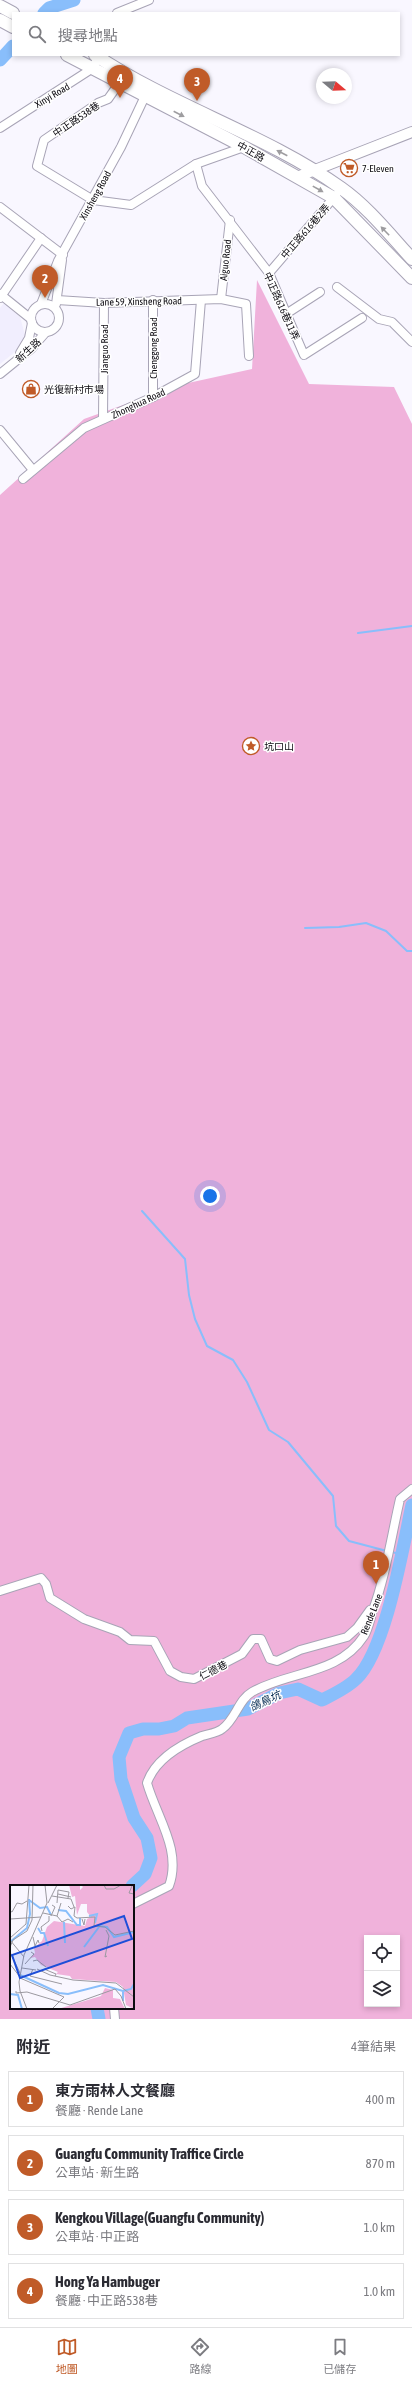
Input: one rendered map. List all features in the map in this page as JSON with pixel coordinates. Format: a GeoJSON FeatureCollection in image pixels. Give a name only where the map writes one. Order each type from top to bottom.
{"type":"FeatureCollection","features":[{"type":"Feature","properties":{"kind":"main road"},"geometry":{"type":"LineString","coordinates":[[0,20],[12,26]]}},
{"type":"Feature","properties":{"kind":"main road","name":"中正路"},"geometry":{"type":"LineString","coordinates":[[73,56],[96,60],[297,177],[338,193],[412,278]]}},
{"type":"Feature","properties":{"kind":"main road","name":"中正路"},"geometry":{"type":"LineString","coordinates":[[96,60],[120,82],[147,91],[313,170],[412,259]]}},
{"type":"Feature","properties":{"kind":"street"},"geometry":{"type":"LineString","coordinates":[[119,12],[149,0]]}},
{"type":"Feature","properties":{"kind":"street","name":"Xinyi Road"},"geometry":{"type":"LineString","coordinates":[[0,128],[96,60]]}},
{"type":"Feature","properties":{"kind":"street","name":"中正路538巷"},"geometry":{"type":"LineString","coordinates":[[93,200],[37,166],[44,140],[98,103],[108,99],[120,82]]}},
{"type":"Feature","properties":{"kind":"street","name":"Xinsheng Road"},"geometry":{"type":"LineString","coordinates":[[56,304],[63,255],[121,147],[147,91]]}},
{"type":"Feature","properties":{"kind":"street"},"geometry":{"type":"LineString","coordinates":[[297,177],[412,132]]}},
{"type":"Feature","properties":{"kind":"street"},"geometry":{"type":"LineString","coordinates":[[93,200],[131,205],[196,164],[244,147]]}},
{"type":"Feature","properties":{"kind":"street","name":"中正路616巷11弄"},"geometry":{"type":"LineString","coordinates":[[196,164],[202,186],[230,220],[269,273],[304,355],[362,318]]}},
{"type":"Feature","properties":{"kind":"street","name":"中正路616巷2弄"},"geometry":{"type":"LineString","coordinates":[[269,273],[338,193]]}},
{"type":"Feature","properties":{"kind":"street"},"geometry":{"type":"LineString","coordinates":[[0,374],[9,366],[27,343],[32,311],[41,304],[58,261],[63,255],[1,211]]}},
{"type":"Feature","properties":{"kind":"street","name":"Aiguo Road"},"geometry":{"type":"LineString","coordinates":[[221,300],[230,220]]}},
{"type":"Feature","properties":{"kind":"street"},"geometry":{"type":"LineString","coordinates":[[41,238],[1,296],[31,321],[38,330],[46,332],[57,325],[59,316],[56,304],[41,304]]}},
{"type":"Feature","properties":{"kind":"street"},"geometry":{"type":"LineString","coordinates":[[337,287],[379,319],[392,322],[412,342]]}},
{"type":"Feature","properties":{"kind":"street"},"geometry":{"type":"LineString","coordinates":[[286,314],[320,292]]}},
{"type":"Feature","properties":{"kind":"street","name":"Lane 59, Xinsheng Road"},"geometry":{"type":"LineString","coordinates":[[56,304],[152,300],[221,300],[246,304],[249,356]]}},
{"type":"Feature","properties":{"kind":"street","name":"Chenggong Road"},"geometry":{"type":"LineString","coordinates":[[152,300],[152,397]]}},
{"type":"Feature","properties":{"kind":"street","name":"Zhonghua Road"},"geometry":{"type":"LineString","coordinates":[[23,479],[84,428],[152,397],[196,374],[201,300]]}},
{"type":"Feature","properties":{"kind":"street","name":"Jianguo Road"},"geometry":{"type":"LineString","coordinates":[[103,419],[104,303]]}},
{"type":"Feature","properties":{"kind":"street","name":"新生路"},"geometry":{"type":"LineString","coordinates":[[9,366],[32,348],[46,332]]}},
{"type":"Feature","properties":{"kind":"street"},"geometry":{"type":"LineString","coordinates":[[1,434],[33,470]]}},
{"type":"Feature","properties":{"kind":"street","name":"Rende Lane"},"geometry":{"type":"LineString","coordinates":[[134,1904],[170,1886],[174,1874],[174,1862],[167,1833],[147,1783],[151,1771],[161,1760],[200,1736],[222,1729],[230,1721],[244,1697],[280,1679],[324,1668],[341,1658],[364,1635],[384,1580],[400,1498],[412,1489]]}},
{"type":"Feature","properties":{"kind":"street","name":"仁德巷"},"geometry":{"type":"LineString","coordinates":[[0,1591],[40,1578],[46,1584],[50,1598],[65,1606],[84,1620],[120,1632],[130,1640],[154,1641],[170,1671],[181,1677],[194,1679],[242,1654],[253,1639],[261,1639],[270,1659],[277,1661],[300,1650],[347,1637],[357,1628],[378,1598]]}},
{"type":"Feature","properties":{"kind":"street"},"geometry":{"type":"LineString","coordinates":[[114,2009],[115,2019]]}},
{"type":"Feature","properties":{"kind":"shaded area"},"geometry":{"type":"Polygon","coordinates":[[[257,280],[309,384],[394,387],[412,424],[412,2019],[0,2019],[0,495],[84,419],[179,385],[252,369],[257,280]]]}},
{"type":"Feature","properties":{"kind":"shaded area"},"geometry":{"type":"Polygon","coordinates":[[[4,303],[20,317],[25,335],[22,346],[0,364],[0,308],[4,303]]]}},
{"type":"Feature","properties":{"kind":"waterway"},"geometry":{"type":"LineString","coordinates":[[45,12],[49,8],[74,0]]}},
{"type":"Feature","properties":{"kind":"waterway"},"geometry":{"type":"LineString","coordinates":[[0,60],[12,47]]}},
{"type":"Feature","properties":{"kind":"waterway"},"geometry":{"type":"LineString","coordinates":[[358,633],[412,626]]}},
{"type":"Feature","properties":{"kind":"waterway"},"geometry":{"type":"LineString","coordinates":[[305,928],[339,927],[366,923],[386,931],[407,951],[412,951]]}},
{"type":"Feature","properties":{"kind":"waterway"},"geometry":{"type":"LineString","coordinates":[[142,1211],[185,1259],[189,1295],[195,1319],[207,1346],[233,1360],[247,1382],[269,1430],[288,1442],[333,1496],[336,1526],[349,1541],[387,1551]]}},
{"type":"Feature","properties":{"kind":"waterway","name":"鴿鳥坑"},"geometry":{"type":"LineString","coordinates":[[133,1885],[145,1874],[151,1858],[147,1838],[134,1818],[121,1779],[119,1757],[129,1733],[143,1729],[159,1729],[174,1726],[187,1718],[248,1709],[279,1693],[298,1689],[322,1700],[340,1691],[356,1679],[367,1665],[385,1622],[412,1505]]}},
{"type":"Feature","properties":{"kind":"waterway"},"geometry":{"type":"LineString","coordinates":[[391,1552],[401,1554]]}},
{"type":"Feature","properties":{"kind":"waterway","name":"鴿鳥坑"},"geometry":{"type":"LineString","coordinates":[[97,2009],[99,2019]]}},
{"type":"Feature","properties":{"kind":"place","name":"Hong Ya Hambuger"},"geometry":{"type":"Point","coordinates":[120,98]}},
{"type":"Feature","properties":{"kind":"place","name":"Kengkou Village(Guangfu Community)"},"geometry":{"type":"Point","coordinates":[197,101]}},
{"type":"Feature","properties":{"kind":"place","name":"7-Eleven"},"geometry":{"type":"Point","coordinates":[349,168]}},
{"type":"Feature","properties":{"kind":"place","name":"Guangfu Community Traffice Circle"},"geometry":{"type":"Point","coordinates":[45,298]}},
{"type":"Feature","properties":{"kind":"place","name":"光復新村市場"},"geometry":{"type":"Point","coordinates":[31,389]}},
{"type":"Feature","properties":{"kind":"place","name":"坑口山"},"geometry":{"type":"Point","coordinates":[251,746]}},
{"type":"Feature","properties":{"kind":"place","name":"東方雨林人文餐廳"},"geometry":{"type":"Point","coordinates":[376,1584]}}]}
